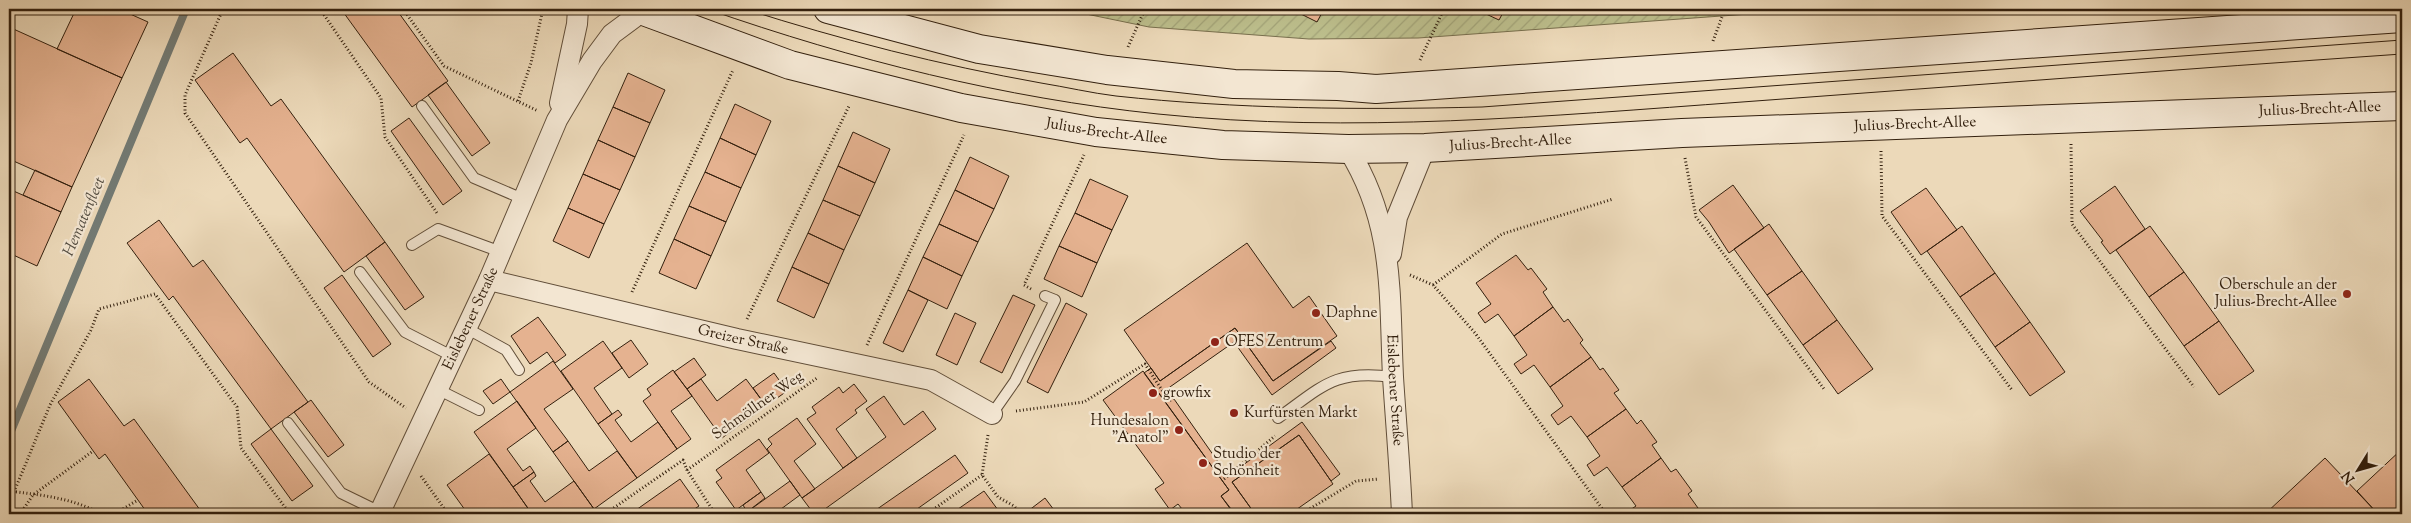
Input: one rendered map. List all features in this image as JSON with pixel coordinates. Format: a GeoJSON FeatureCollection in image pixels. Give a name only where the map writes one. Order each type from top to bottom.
{"type":"FeatureCollection","features":[{"type":"Feature","properties":{"kind":"main road"},"geometry":{"type":"LineString","coordinates":[[828,9],[979,49],[1117,71],[1234,84],[1338,86],[1376,89],[2305,22],[2402,18]]}},
{"type":"Feature","properties":{"kind":"main road","name":"Julius-Brecht-Allee"},"geometry":{"type":"LineString","coordinates":[[640,10],[790,65],[860,83],[977,110],[1096,132],[1223,145],[1348,149],[1425,148],[1682,133],[2402,106]]}},
{"type":"Feature","properties":{"kind":"street","name":"Eislebener Straße"},"geometry":{"type":"LineString","coordinates":[[557,120],[577,24],[578,9]]}},
{"type":"Feature","properties":{"kind":"street","name":"Eislebener Straße"},"geometry":{"type":"LineString","coordinates":[[380,513],[489,280],[557,120],[592,61],[612,34],[640,10]]}},
{"type":"Feature","properties":{"kind":"street","name":"Eislebener Straße"},"geometry":{"type":"LineString","coordinates":[[1388,266],[1397,217],[1425,148]]}},
{"type":"Feature","properties":{"kind":"street","name":"Eislebener Straße"},"geometry":{"type":"LineString","coordinates":[[1348,149],[1365,176],[1379,214],[1388,266],[1402,514]]}},
{"type":"Feature","properties":{"kind":"street","name":"Greizer Straße"},"geometry":{"type":"LineString","coordinates":[[489,280],[737,339],[931,380],[992,414]]}},
{"type":"Feature","properties":{"kind":"lane"},"geometry":{"type":"LineString","coordinates":[[422,106],[474,178],[523,199]]}},
{"type":"Feature","properties":{"kind":"lane"},"geometry":{"type":"LineString","coordinates":[[412,245],[438,229],[501,252]]}},
{"type":"Feature","properties":{"kind":"lane"},"geometry":{"type":"LineString","coordinates":[[360,272],[405,332],[452,356]]}},
{"type":"Feature","properties":{"kind":"lane"},"geometry":{"type":"LineString","coordinates":[[992,414],[1015,381],[1054,300],[1046,296]]}},
{"type":"Feature","properties":{"kind":"lane"},"geometry":{"type":"LineString","coordinates":[[466,328],[506,350],[519,370]]}},
{"type":"Feature","properties":{"kind":"lane"},"geometry":{"type":"LineString","coordinates":[[1278,418],[1334,380],[1368,374],[1393,377]]}},
{"type":"Feature","properties":{"kind":"lane"},"geometry":{"type":"LineString","coordinates":[[437,389],[479,410]]}},
{"type":"Feature","properties":{"kind":"lane"},"geometry":{"type":"LineString","coordinates":[[288,423],[341,493],[380,513]]}},
{"type":"Feature","properties":{"kind":"path"},"geometry":{"type":"LineString","coordinates":[[223,9],[185,94],[185,114],[369,382],[422,420]]}},
{"type":"Feature","properties":{"kind":"path"},"geometry":{"type":"LineString","coordinates":[[320,9],[381,98],[384,137],[437,211],[438,229]]}},
{"type":"Feature","properties":{"kind":"path"},"geometry":{"type":"LineString","coordinates":[[403,9],[444,66],[557,120]]}},
{"type":"Feature","properties":{"kind":"path"},"geometry":{"type":"LineString","coordinates":[[518,101],[531,63],[543,9]]}},
{"type":"Feature","properties":{"kind":"path"},"geometry":{"type":"LineString","coordinates":[[1117,71],[1145,9]]}},
{"type":"Feature","properties":{"kind":"path"},"geometry":{"type":"LineString","coordinates":[[1408,87],[1444,9]]}},
{"type":"Feature","properties":{"kind":"path"},"geometry":{"type":"LineString","coordinates":[[623,311],[743,49]]}},
{"type":"Feature","properties":{"kind":"path"},"geometry":{"type":"LineString","coordinates":[[737,339],[860,83]]}},
{"type":"Feature","properties":{"kind":"path"},"geometry":{"type":"LineString","coordinates":[[851,362],[977,110]]}},
{"type":"Feature","properties":{"kind":"path"},"geometry":{"type":"LineString","coordinates":[[2071,118],[2072,224],[2194,387]]}},
{"type":"Feature","properties":{"kind":"path"},"geometry":{"type":"LineString","coordinates":[[1880,125],[1882,216],[2012,390]]}},
{"type":"Feature","properties":{"kind":"path"},"geometry":{"type":"LineString","coordinates":[[1046,296],[1024,285],[1096,132]]}},
{"type":"Feature","properties":{"kind":"path"},"geometry":{"type":"LineString","coordinates":[[1682,133],[1696,216],[1824,389]]}},
{"type":"Feature","properties":{"kind":"path"},"geometry":{"type":"LineString","coordinates":[[1433,285],[1502,234],[1613,199]]}},
{"type":"Feature","properties":{"kind":"path"},"geometry":{"type":"LineString","coordinates":[[1388,266],[1433,285],[1476,333],[1606,514]]}},
{"type":"Feature","properties":{"kind":"path"},"geometry":{"type":"LineString","coordinates":[[14,492],[50,405],[91,330],[99,309],[156,294],[237,406],[241,448],[290,514]]}},
{"type":"Feature","properties":{"kind":"path","name":"Schmöllner Weg"},"geometry":{"type":"LineString","coordinates":[[687,470],[851,362]]}},
{"type":"Feature","properties":{"kind":"path"},"geometry":{"type":"LineString","coordinates":[[1021,514],[1014,506],[998,497],[982,475],[992,414],[1084,402],[1144,364],[1170,401],[1188,388]]}},
{"type":"Feature","properties":{"kind":"path"},"geometry":{"type":"LineString","coordinates":[[1224,479],[1279,431],[1278,418]]}},
{"type":"Feature","properties":{"kind":"path"},"geometry":{"type":"LineString","coordinates":[[20,514],[33,495],[93,451]]}},
{"type":"Feature","properties":{"kind":"path"},"geometry":{"type":"LineString","coordinates":[[406,455],[448,514]]}},
{"type":"Feature","properties":{"kind":"path"},"geometry":{"type":"LineString","coordinates":[[605,514],[683,460],[687,470],[715,514]]}},
{"type":"Feature","properties":{"kind":"path"},"geometry":{"type":"LineString","coordinates":[[927,514],[982,475]]}},
{"type":"Feature","properties":{"kind":"path"},"geometry":{"type":"LineString","coordinates":[[1301,514],[1356,480],[1400,478]]}},
{"type":"Feature","properties":{"kind":"path"},"geometry":{"type":"LineString","coordinates":[[9,491],[59,498],[88,507],[101,514]]}},
{"type":"Feature","properties":{"kind":"path"},"geometry":{"type":"LineString","coordinates":[[114,514],[138,500]]}},
{"type":"Feature","properties":{"kind":"path"},"geometry":{"type":"LineString","coordinates":[[1175,514],[1182,509]]}},
{"type":"Feature","properties":{"kind":"path"},"geometry":{"type":"LineString","coordinates":[[1542,514],[1552,511],[1555,514]]}},
{"type":"Feature","properties":{"kind":"green space"},"geometry":{"type":"Polygon","coordinates":[[[1062,9],[1818,9],[1418,38],[1309,39],[1149,27],[1062,9]]]}},
{"type":"Feature","properties":{"kind":"building"},"geometry":{"type":"Polygon","coordinates":[[[9,9],[16,9],[9,25],[9,9]]]}},
{"type":"Feature","properties":{"kind":"building"},"geometry":{"type":"Polygon","coordinates":[[[76,9],[119,9],[148,22],[122,78],[57,49],[76,9]]]}},
{"type":"Feature","properties":{"kind":"building"},"geometry":{"type":"Polygon","coordinates":[[[341,9],[396,9],[448,81],[412,107],[341,9]]]}},
{"type":"Feature","properties":{"kind":"building"},"geometry":{"type":"Polygon","coordinates":[[[1304,9],[1324,9],[1317,22],[1301,14],[1304,9]]]}},
{"type":"Feature","properties":{"kind":"building"},"geometry":{"type":"Polygon","coordinates":[[[1488,9],[1505,9],[1499,20],[1486,14],[1488,9]]]}},
{"type":"Feature","properties":{"kind":"building"},"geometry":{"type":"Polygon","coordinates":[[[9,27],[122,78],[72,187],[9,159],[9,27]]]}},
{"type":"Feature","properties":{"kind":"building"},"geometry":{"type":"Polygon","coordinates":[[[233,53],[271,106],[281,99],[385,242],[344,272],[247,138],[240,143],[195,80],[233,53]]]}},
{"type":"Feature","properties":{"kind":"building"},"geometry":{"type":"Polygon","coordinates":[[[628,73],[665,90],[650,123],[613,107],[628,73]]]}},
{"type":"Feature","properties":{"kind":"building"},"geometry":{"type":"Polygon","coordinates":[[[446,82],[490,143],[472,156],[428,95],[446,82]]]}},
{"type":"Feature","properties":{"kind":"building"},"geometry":{"type":"Polygon","coordinates":[[[735,104],[771,121],[756,155],[720,138],[735,104]]]}},
{"type":"Feature","properties":{"kind":"building"},"geometry":{"type":"Polygon","coordinates":[[[613,107],[650,123],[635,157],[598,140],[613,107]]]}},
{"type":"Feature","properties":{"kind":"building"},"geometry":{"type":"Polygon","coordinates":[[[409,118],[462,191],[443,205],[391,131],[409,118]]]}},
{"type":"Feature","properties":{"kind":"building"},"geometry":{"type":"Polygon","coordinates":[[[853,132],[890,149],[875,183],[838,166],[853,132]]]}},
{"type":"Feature","properties":{"kind":"building"},"geometry":{"type":"Polygon","coordinates":[[[720,138],[756,155],[741,188],[705,172],[720,138]]]}},
{"type":"Feature","properties":{"kind":"building"},"geometry":{"type":"Polygon","coordinates":[[[598,140],[635,157],[620,190],[583,174],[598,140]]]}},
{"type":"Feature","properties":{"kind":"building"},"geometry":{"type":"Polygon","coordinates":[[[970,157],[1009,176],[994,209],[955,190],[970,157]]]}},
{"type":"Feature","properties":{"kind":"building"},"geometry":{"type":"Polygon","coordinates":[[[838,166],[875,183],[860,216],[823,200],[838,166]]]}},
{"type":"Feature","properties":{"kind":"building"},"geometry":{"type":"Polygon","coordinates":[[[35,170],[72,187],[61,212],[23,195],[35,170]]]}},
{"type":"Feature","properties":{"kind":"building"},"geometry":{"type":"Polygon","coordinates":[[[705,172],[741,188],[726,222],[689,206],[705,172]]]}},
{"type":"Feature","properties":{"kind":"building"},"geometry":{"type":"Polygon","coordinates":[[[583,174],[620,190],[604,224],[568,208],[583,174]]]}},
{"type":"Feature","properties":{"kind":"building"},"geometry":{"type":"Polygon","coordinates":[[[1090,179],[1128,196],[1112,230],[1075,213],[1090,179]]]}},
{"type":"Feature","properties":{"kind":"building"},"geometry":{"type":"Polygon","coordinates":[[[1733,185],[1764,228],[1729,253],[1699,210],[1733,185]]]}},
{"type":"Feature","properties":{"kind":"building"},"geometry":{"type":"Polygon","coordinates":[[[2115,186],[2145,229],[2110,254],[2101,242],[2103,241],[2080,211],[2115,186]]]}},
{"type":"Feature","properties":{"kind":"building"},"geometry":{"type":"Polygon","coordinates":[[[1926,188],[1957,230],[1921,255],[1891,212],[1926,188]]]}},
{"type":"Feature","properties":{"kind":"building"},"geometry":{"type":"Polygon","coordinates":[[[9,189],[61,212],[37,266],[9,253],[9,189]]]}},
{"type":"Feature","properties":{"kind":"building"},"geometry":{"type":"Polygon","coordinates":[[[955,190],[994,209],[978,242],[939,224],[955,190]]]}},
{"type":"Feature","properties":{"kind":"building"},"geometry":{"type":"Polygon","coordinates":[[[823,200],[860,216],[844,250],[808,233],[823,200]]]}},
{"type":"Feature","properties":{"kind":"building"},"geometry":{"type":"Polygon","coordinates":[[[689,206],[726,222],[711,256],[674,239],[689,206]]]}},
{"type":"Feature","properties":{"kind":"building"},"geometry":{"type":"Polygon","coordinates":[[[568,208],[604,224],[589,258],[553,241],[568,208]]]}},
{"type":"Feature","properties":{"kind":"building"},"geometry":{"type":"Polygon","coordinates":[[[1075,213],[1112,230],[1097,263],[1059,246],[1075,213]]]}},
{"type":"Feature","properties":{"kind":"building"},"geometry":{"type":"Polygon","coordinates":[[[159,220],[193,267],[203,260],[308,402],[271,429],[173,296],[169,300],[127,243],[159,220]]]}},
{"type":"Feature","properties":{"kind":"building"},"geometry":{"type":"Polygon","coordinates":[[[939,224],[978,242],[962,276],[923,257],[939,224]]]}},
{"type":"Feature","properties":{"kind":"building"},"geometry":{"type":"Polygon","coordinates":[[[1769,224],[1802,271],[1767,295],[1734,249],[1769,224]]]}},
{"type":"Feature","properties":{"kind":"building"},"geometry":{"type":"Polygon","coordinates":[[[1962,226],[1995,273],[1960,297],[1927,251],[1962,226]]]}},
{"type":"Feature","properties":{"kind":"building"},"geometry":{"type":"Polygon","coordinates":[[[2150,226],[2184,272],[2149,297],[2116,250],[2150,226]]]}},
{"type":"Feature","properties":{"kind":"building"},"geometry":{"type":"Polygon","coordinates":[[[808,233],[844,250],[829,284],[792,267],[808,233]]]}},
{"type":"Feature","properties":{"kind":"building"},"geometry":{"type":"Polygon","coordinates":[[[674,239],[711,256],[696,289],[659,273],[674,239]]]}},
{"type":"Feature","properties":{"kind":"building"},"geometry":{"type":"Polygon","coordinates":[[[385,242],[424,297],[405,310],[366,256],[385,242]]]}},
{"type":"Feature","properties":{"kind":"building"},"geometry":{"type":"Polygon","coordinates":[[[1247,243],[1293,308],[1309,296],[1337,336],[1273,381],[1235,328],[1160,381],[1124,330],[1247,243]]]}},
{"type":"Feature","properties":{"kind":"building"},"geometry":{"type":"Polygon","coordinates":[[[1059,246],[1097,263],[1082,297],[1044,279],[1059,246]]]}},
{"type":"Feature","properties":{"kind":"building"},"geometry":{"type":"Polygon","coordinates":[[[1516,255],[1528,270],[1531,268],[1547,289],[1543,292],[1553,307],[1514,336],[1498,314],[1485,323],[1478,313],[1491,304],[1476,283],[1516,255]]]}},
{"type":"Feature","properties":{"kind":"building"},"geometry":{"type":"Polygon","coordinates":[[[923,257],[962,276],[947,309],[908,290],[923,257]]]}},
{"type":"Feature","properties":{"kind":"building"},"geometry":{"type":"Polygon","coordinates":[[[792,267],[829,284],[814,318],[777,301],[792,267]]]}},
{"type":"Feature","properties":{"kind":"building"},"geometry":{"type":"Polygon","coordinates":[[[1802,271],[1837,320],[1803,345],[1767,295],[1802,271]]]}},
{"type":"Feature","properties":{"kind":"building"},"geometry":{"type":"Polygon","coordinates":[[[2184,272],[2219,321],[2184,346],[2149,297],[2184,272]]]}},
{"type":"Feature","properties":{"kind":"building"},"geometry":{"type":"Polygon","coordinates":[[[1995,273],[2030,322],[1995,347],[1960,297],[1995,273]]]}},
{"type":"Feature","properties":{"kind":"building"},"geometry":{"type":"Polygon","coordinates":[[[342,275],[391,344],[373,357],[324,288],[342,275]]]}},
{"type":"Feature","properties":{"kind":"building"},"geometry":{"type":"Polygon","coordinates":[[[908,290],[928,300],[903,352],[883,343],[908,290]]]}},
{"type":"Feature","properties":{"kind":"building"},"geometry":{"type":"Polygon","coordinates":[[[1013,295],[1035,305],[1002,373],[980,362],[1013,295]]]}},
{"type":"Feature","properties":{"kind":"building"},"geometry":{"type":"Polygon","coordinates":[[[1066,303],[1087,314],[1048,393],[1027,382],[1066,303]]]}},
{"type":"Feature","properties":{"kind":"building"},"geometry":{"type":"Polygon","coordinates":[[[1553,307],[1564,322],[1568,319],[1583,340],[1580,343],[1591,357],[1550,387],[1534,365],[1521,374],[1514,364],[1527,355],[1514,336],[1553,307]]]}},
{"type":"Feature","properties":{"kind":"building"},"geometry":{"type":"Polygon","coordinates":[[[955,313],[976,323],[957,365],[936,355],[955,313]]]}},
{"type":"Feature","properties":{"kind":"building"},"geometry":{"type":"Polygon","coordinates":[[[538,317],[566,355],[555,363],[547,352],[530,364],[511,336],[538,317]]]}},
{"type":"Feature","properties":{"kind":"building"},"geometry":{"type":"Polygon","coordinates":[[[1837,320],[1873,369],[1838,394],[1803,345],[1837,320]]]}},
{"type":"Feature","properties":{"kind":"building"},"geometry":{"type":"Polygon","coordinates":[[[2219,321],[2254,371],[2219,395],[2184,346],[2219,321]]]}},
{"type":"Feature","properties":{"kind":"building"},"geometry":{"type":"Polygon","coordinates":[[[2030,322],[2065,372],[2030,396],[1995,347],[2030,322]]]}},
{"type":"Feature","properties":{"kind":"building"},"geometry":{"type":"Polygon","coordinates":[[[1235,328],[1273,381],[1331,341],[1336,348],[1272,395],[1234,342],[1167,389],[1228,476],[1302,422],[1340,474],[1331,481],[1299,435],[1232,482],[1255,514],[1242,514],[1240,510],[1234,514],[1221,496],[1229,490],[1144,373],[1151,368],[1160,381],[1235,328]]]}},
{"type":"Feature","properties":{"kind":"building"},"geometry":{"type":"Polygon","coordinates":[[[631,340],[648,364],[629,378],[612,353],[631,340]]]}},
{"type":"Feature","properties":{"kind":"building"},"geometry":{"type":"Polygon","coordinates":[[[603,341],[622,368],[594,388],[612,414],[598,424],[561,371],[603,341]]]}},
{"type":"Feature","properties":{"kind":"building"},"geometry":{"type":"Polygon","coordinates":[[[1591,357],[1600,370],[1603,368],[1619,390],[1614,393],[1626,409],[1587,437],[1571,416],[1558,425],[1551,415],[1563,406],[1550,387],[1591,357]]]}},
{"type":"Feature","properties":{"kind":"building"},"geometry":{"type":"Polygon","coordinates":[[[694,358],[706,375],[687,389],[674,372],[694,358]]]}},
{"type":"Feature","properties":{"kind":"building"},"geometry":{"type":"Polygon","coordinates":[[[553,361],[573,389],[544,409],[568,441],[553,452],[510,392],[553,361]]]}},
{"type":"Feature","properties":{"kind":"building"},"geometry":{"type":"Polygon","coordinates":[[[673,370],[692,396],[671,411],[691,439],[677,449],[643,401],[651,395],[647,389],[673,370]]]}},
{"type":"Feature","properties":{"kind":"building"},"geometry":{"type":"Polygon","coordinates":[[[1143,371],[1229,490],[1221,496],[1235,514],[1186,514],[1178,504],[1170,510],[1155,489],[1164,483],[1103,400],[1143,371]]]}},
{"type":"Feature","properties":{"kind":"building"},"geometry":{"type":"Polygon","coordinates":[[[774,373],[787,391],[766,406],[753,388],[774,373]]]}},
{"type":"Feature","properties":{"kind":"building"},"geometry":{"type":"Polygon","coordinates":[[[89,379],[124,426],[134,419],[203,514],[148,514],[105,454],[99,459],[58,402],[89,379]]]}},
{"type":"Feature","properties":{"kind":"building"},"geometry":{"type":"Polygon","coordinates":[[[501,379],[510,392],[493,404],[483,391],[501,379]]]}},
{"type":"Feature","properties":{"kind":"building"},"geometry":{"type":"Polygon","coordinates":[[[701,379],[717,401],[746,379],[766,406],[722,438],[687,389],[701,379]]]}},
{"type":"Feature","properties":{"kind":"building"},"geometry":{"type":"Polygon","coordinates":[[[854,384],[867,401],[855,410],[857,413],[836,429],[857,458],[843,468],[807,419],[816,413],[812,407],[839,387],[843,393],[854,384]]]}},
{"type":"Feature","properties":{"kind":"building"},"geometry":{"type":"Polygon","coordinates":[[[884,396],[904,425],[923,411],[936,429],[818,514],[814,514],[802,498],[886,437],[866,409],[884,396]]]}},
{"type":"Feature","properties":{"kind":"building"},"geometry":{"type":"Polygon","coordinates":[[[311,400],[344,445],[328,457],[294,412],[311,400]]]}},
{"type":"Feature","properties":{"kind":"building"},"geometry":{"type":"Polygon","coordinates":[[[517,401],[536,428],[507,449],[523,471],[530,466],[534,472],[513,487],[474,432],[517,401]]]}},
{"type":"Feature","properties":{"kind":"building"},"geometry":{"type":"Polygon","coordinates":[[[1626,409],[1637,424],[1641,420],[1657,442],[1652,445],[1661,458],[1622,487],[1607,467],[1594,476],[1587,465],[1600,456],[1587,437],[1626,409]]]}},
{"type":"Feature","properties":{"kind":"building"},"geometry":{"type":"Polygon","coordinates":[[[618,410],[622,415],[615,420],[631,442],[658,422],[677,449],[637,478],[598,424],[618,410]]]}},
{"type":"Feature","properties":{"kind":"building"},"geometry":{"type":"Polygon","coordinates":[[[797,418],[816,444],[794,461],[815,489],[802,498],[767,449],[772,444],[768,439],[797,418]]]}},
{"type":"Feature","properties":{"kind":"building"},"geometry":{"type":"Polygon","coordinates":[[[271,429],[313,486],[292,501],[251,444],[271,429]]]}},
{"type":"Feature","properties":{"kind":"building"},"geometry":{"type":"Polygon","coordinates":[[[1299,435],[1333,484],[1290,514],[1255,514],[1232,482],[1299,435]]]}},
{"type":"Feature","properties":{"kind":"building"},"geometry":{"type":"Polygon","coordinates":[[[759,439],[769,453],[746,470],[761,492],[736,510],[716,482],[722,478],[716,470],[759,439]]]}},
{"type":"Feature","properties":{"kind":"building"},"geometry":{"type":"Polygon","coordinates":[[[568,441],[589,471],[617,451],[637,478],[594,509],[553,452],[568,441]]]}},
{"type":"Feature","properties":{"kind":"building"},"geometry":{"type":"Polygon","coordinates":[[[2402,449],[2402,514],[2378,514],[2357,491],[2402,449]]]}},
{"type":"Feature","properties":{"kind":"building"},"geometry":{"type":"Polygon","coordinates":[[[489,454],[532,514],[468,514],[447,485],[489,454]]]}},
{"type":"Feature","properties":{"kind":"building"},"geometry":{"type":"Polygon","coordinates":[[[955,455],[968,473],[910,514],[870,514],[955,455]]]}},
{"type":"Feature","properties":{"kind":"building"},"geometry":{"type":"Polygon","coordinates":[[[1661,458],[1671,472],[1676,469],[1692,491],[1688,494],[1698,508],[1690,514],[1624,514],[1636,506],[1622,487],[1661,458]]]}},
{"type":"Feature","properties":{"kind":"building"},"geometry":{"type":"Polygon","coordinates":[[[2325,458],[2378,514],[2265,514],[2325,458]]]}},
{"type":"Feature","properties":{"kind":"building"},"geometry":{"type":"Polygon","coordinates":[[[534,472],[536,476],[530,481],[545,502],[574,481],[594,509],[586,514],[532,514],[513,487],[534,472]]]}},
{"type":"Feature","properties":{"kind":"building"},"geometry":{"type":"Polygon","coordinates":[[[680,479],[699,506],[687,514],[639,514],[636,510],[680,479]]]}},
{"type":"Feature","properties":{"kind":"building"},"geometry":{"type":"Polygon","coordinates":[[[790,481],[800,495],[777,512],[778,514],[748,514],[747,512],[790,481]]]}},
{"type":"Feature","properties":{"kind":"building"},"geometry":{"type":"Polygon","coordinates":[[[984,491],[1001,514],[951,514],[961,507],[984,491]]]}},
{"type":"Feature","properties":{"kind":"building"},"geometry":{"type":"Polygon","coordinates":[[[761,492],[765,498],[747,512],[743,505],[761,492]]]}},
{"type":"Feature","properties":{"kind":"building"},"geometry":{"type":"Polygon","coordinates":[[[1045,498],[1057,514],[1030,514],[1028,511],[1045,498]]]}},
{"type":"Feature","properties":{"kind":"waterway","name":"Hematenfleet"},"geometry":{"type":"LineString","coordinates":[[9,436],[186,9]]}},
{"type":"Feature","properties":{"kind":"tram line"},"geometry":{"type":"LineString","coordinates":[[707,9],[817,45],[929,75],[1043,98],[1158,114],[1304,123],[1377,123],[1524,117],[2402,54]]}},
{"type":"Feature","properties":{"kind":"tram line"},"geometry":{"type":"LineString","coordinates":[[745,9],[818,31],[929,60],[1088,92],[1207,104],[1298,108],[1482,107],[2402,40]]}},
{"type":"Feature","properties":{"kind":"place","name":"Oberschule an der Julius-Brecht-Allee"},"geometry":{"type":"Point","coordinates":[2347,294]}},
{"type":"Feature","properties":{"kind":"place","name":"Daphne"},"geometry":{"type":"Point","coordinates":[1316,313]}},
{"type":"Feature","properties":{"kind":"place","name":"OFES Zentrum"},"geometry":{"type":"Point","coordinates":[1215,342]}},
{"type":"Feature","properties":{"kind":"place","name":"growfix"},"geometry":{"type":"Point","coordinates":[1153,393]}},
{"type":"Feature","properties":{"kind":"place","name":"Kurfürsten Markt"},"geometry":{"type":"Point","coordinates":[1234,413]}},
{"type":"Feature","properties":{"kind":"place","name":"Hundesalon \"Anatol\""},"geometry":{"type":"Point","coordinates":[1179,430]}},
{"type":"Feature","properties":{"kind":"place","name":"Studio der Schönheit"},"geometry":{"type":"Point","coordinates":[1203,463]}}]}
